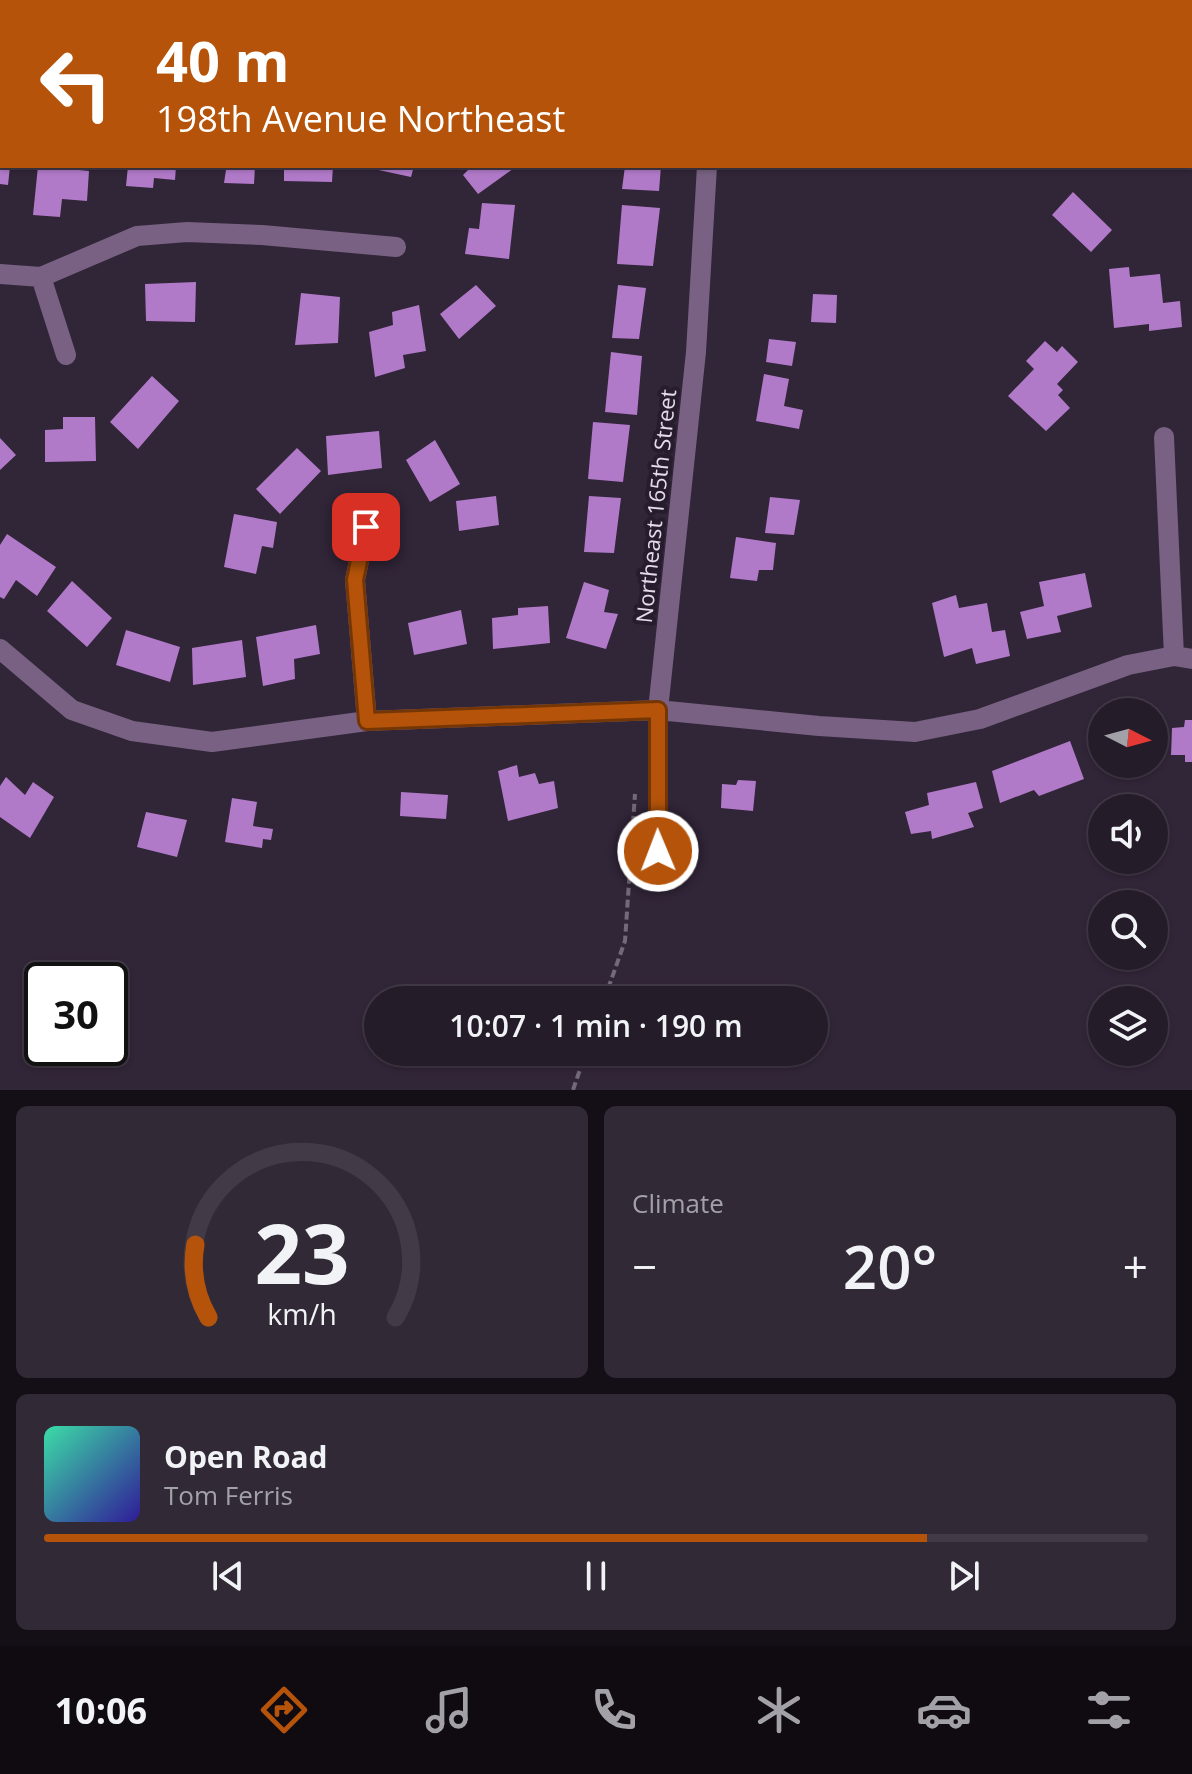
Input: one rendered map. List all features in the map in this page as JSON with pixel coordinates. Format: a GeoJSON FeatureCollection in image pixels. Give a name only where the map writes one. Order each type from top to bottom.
{"type":"FeatureCollection","features":[{"type":"Feature","properties":{"kind":"street","name":"Northeast 165th Street"},"geometry":{"type":"LineString","coordinates":[[658,851],[658,710],[696,352],[707,168]]}},
{"type":"Feature","properties":{"kind":"street"},"geometry":{"type":"LineString","coordinates":[[0,274],[41,277],[137,236],[187,232],[396,247]]}},
{"type":"Feature","properties":{"kind":"street"},"geometry":{"type":"LineString","coordinates":[[41,277],[66,355]]}},
{"type":"Feature","properties":{"kind":"street"},"geometry":{"type":"LineString","coordinates":[[0,649],[72,710],[132,731],[212,742],[367,721],[658,710],[915,732],[980,719],[1128,665],[1183,657],[1164,437]]}},
{"type":"Feature","properties":{"kind":"street"},"geometry":{"type":"LineString","coordinates":[[366,527],[355,580],[367,721]]}},
{"type":"Feature","properties":{"kind":"path"},"geometry":{"type":"LineString","coordinates":[[609,986],[625,941],[636,787]]}},
{"type":"Feature","properties":{"kind":"path"},"geometry":{"type":"LineString","coordinates":[[573,1090],[581,1066]]}},
{"type":"Feature","properties":{"kind":"building"},"geometry":{"type":"Polygon","coordinates":[[[0,168],[10,168],[8,185],[0,184],[0,168]]]}},
{"type":"Feature","properties":{"kind":"building"},"geometry":{"type":"Polygon","coordinates":[[[38,168],[89,171],[87,201],[62,199],[60,217],[33,215],[38,168]]]}},
{"type":"Feature","properties":{"kind":"building"},"geometry":{"type":"Polygon","coordinates":[[[128,168],[176,168],[175,180],[154,178],[153,188],[126,186],[128,168]]]}},
{"type":"Feature","properties":{"kind":"building"},"geometry":{"type":"Polygon","coordinates":[[[255,168],[254,184],[224,183],[226,170],[201,169],[255,168]]]}},
{"type":"Feature","properties":{"kind":"building"},"geometry":{"type":"Polygon","coordinates":[[[284,168],[333,168],[332,182],[284,181],[284,168]]]}},
{"type":"Feature","properties":{"kind":"building"},"geometry":{"type":"Polygon","coordinates":[[[369,168],[413,168],[411,177],[369,168]]]}},
{"type":"Feature","properties":{"kind":"building"},"geometry":{"type":"Polygon","coordinates":[[[470,168],[514,168],[478,194],[463,175],[470,168]]]}},
{"type":"Feature","properties":{"kind":"building"},"geometry":{"type":"Polygon","coordinates":[[[625,168],[661,168],[659,191],[622,189],[625,168]]]}},
{"type":"Feature","properties":{"kind":"building"},"geometry":{"type":"Polygon","coordinates":[[[1073,192],[1112,230],[1091,252],[1052,215],[1073,192]]]}},
{"type":"Feature","properties":{"kind":"building"},"geometry":{"type":"Polygon","coordinates":[[[482,203],[515,205],[509,259],[465,254],[469,228],[479,229],[482,203]]]}},
{"type":"Feature","properties":{"kind":"building"},"geometry":{"type":"Polygon","coordinates":[[[622,205],[660,208],[653,266],[617,264],[622,205]]]}},
{"type":"Feature","properties":{"kind":"building"},"geometry":{"type":"Polygon","coordinates":[[[1129,267],[1130,277],[1160,274],[1163,303],[1180,301],[1182,327],[1149,331],[1149,324],[1114,328],[1109,269],[1129,267]]]}},
{"type":"Feature","properties":{"kind":"building"},"geometry":{"type":"Polygon","coordinates":[[[196,282],[195,322],[146,321],[145,284],[196,282]]]}},
{"type":"Feature","properties":{"kind":"building"},"geometry":{"type":"Polygon","coordinates":[[[476,285],[496,306],[459,339],[440,314],[476,285]]]}},
{"type":"Feature","properties":{"kind":"building"},"geometry":{"type":"Polygon","coordinates":[[[618,285],[646,288],[639,339],[612,338],[618,285]]]}},
{"type":"Feature","properties":{"kind":"building"},"geometry":{"type":"Polygon","coordinates":[[[301,293],[340,297],[338,343],[295,345],[301,293]]]}},
{"type":"Feature","properties":{"kind":"building"},"geometry":{"type":"Polygon","coordinates":[[[813,294],[837,295],[836,323],[811,322],[813,294]]]}},
{"type":"Feature","properties":{"kind":"building"},"geometry":{"type":"Polygon","coordinates":[[[419,305],[426,351],[403,355],[405,368],[375,377],[369,332],[393,325],[392,312],[419,305]]]}},
{"type":"Feature","properties":{"kind":"building"},"geometry":{"type":"Polygon","coordinates":[[[769,339],[796,342],[792,366],[766,362],[769,339]]]}},
{"type":"Feature","properties":{"kind":"building"},"geometry":{"type":"Polygon","coordinates":[[[1045,341],[1057,352],[1062,346],[1078,362],[1057,384],[1063,390],[1058,395],[1070,408],[1046,431],[1008,396],[1034,369],[1026,361],[1045,341]]]}},
{"type":"Feature","properties":{"kind":"building"},"geometry":{"type":"Polygon","coordinates":[[[611,352],[642,356],[637,415],[605,412],[611,352]]]}},
{"type":"Feature","properties":{"kind":"building"},"geometry":{"type":"Polygon","coordinates":[[[764,374],[789,379],[784,406],[803,410],[799,429],[756,421],[764,374]]]}},
{"type":"Feature","properties":{"kind":"building"},"geometry":{"type":"Polygon","coordinates":[[[152,376],[179,401],[138,449],[110,422],[152,376]]]}},
{"type":"Feature","properties":{"kind":"building"},"geometry":{"type":"Polygon","coordinates":[[[63,417],[95,417],[96,461],[45,462],[45,430],[63,429],[63,417]]]}},
{"type":"Feature","properties":{"kind":"building"},"geometry":{"type":"Polygon","coordinates":[[[593,422],[630,425],[623,482],[588,479],[593,422]]]}},
{"type":"Feature","properties":{"kind":"building"},"geometry":{"type":"Polygon","coordinates":[[[379,431],[382,468],[328,475],[326,436],[379,431]]]}},
{"type":"Feature","properties":{"kind":"building"},"geometry":{"type":"Polygon","coordinates":[[[0,438],[16,455],[0,470],[0,438]]]}},
{"type":"Feature","properties":{"kind":"building"},"geometry":{"type":"Polygon","coordinates":[[[435,440],[460,484],[430,502],[406,460],[435,440]]]}},
{"type":"Feature","properties":{"kind":"building"},"geometry":{"type":"Polygon","coordinates":[[[297,448],[321,471],[280,514],[256,489],[297,448]]]}},
{"type":"Feature","properties":{"kind":"building"},"geometry":{"type":"Polygon","coordinates":[[[496,496],[499,525],[459,531],[456,501],[496,496]]]}},
{"type":"Feature","properties":{"kind":"building"},"geometry":{"type":"Polygon","coordinates":[[[589,496],[621,498],[614,553],[584,552],[589,496]]]}},
{"type":"Feature","properties":{"kind":"building"},"geometry":{"type":"Polygon","coordinates":[[[770,497],[800,500],[794,535],[765,533],[770,497]]]}},
{"type":"Feature","properties":{"kind":"building"},"geometry":{"type":"Polygon","coordinates":[[[234,514],[277,522],[273,548],[262,546],[256,574],[224,567],[234,514]]]}},
{"type":"Feature","properties":{"kind":"building"},"geometry":{"type":"Polygon","coordinates":[[[7,534],[56,567],[37,596],[16,580],[4,599],[0,597],[0,545],[7,534]]]}},
{"type":"Feature","properties":{"kind":"building"},"geometry":{"type":"Polygon","coordinates":[[[736,537],[776,543],[773,570],[759,570],[757,581],[730,578],[736,537]]]}},
{"type":"Feature","properties":{"kind":"building"},"geometry":{"type":"Polygon","coordinates":[[[1085,573],[1092,607],[1057,616],[1061,632],[1027,639],[1020,612],[1044,606],[1039,582],[1085,573]]]}},
{"type":"Feature","properties":{"kind":"building"},"geometry":{"type":"Polygon","coordinates":[[[72,581],[112,618],[87,647],[47,611],[72,581]]]}},
{"type":"Feature","properties":{"kind":"building"},"geometry":{"type":"Polygon","coordinates":[[[584,582],[609,590],[604,612],[618,614],[606,649],[566,638],[584,582]]]}},
{"type":"Feature","properties":{"kind":"building"},"geometry":{"type":"Polygon","coordinates":[[[956,595],[959,608],[987,603],[992,632],[1005,630],[1010,656],[976,664],[972,648],[944,657],[932,603],[956,595]]]}},
{"type":"Feature","properties":{"kind":"building"},"geometry":{"type":"Polygon","coordinates":[[[548,606],[550,643],[493,649],[492,618],[518,615],[518,608],[548,606]]]}},
{"type":"Feature","properties":{"kind":"building"},"geometry":{"type":"Polygon","coordinates":[[[461,610],[467,644],[414,655],[408,623],[461,610]]]}},
{"type":"Feature","properties":{"kind":"building"},"geometry":{"type":"Polygon","coordinates":[[[316,625],[320,654],[294,659],[295,679],[263,686],[256,637],[316,625]]]}},
{"type":"Feature","properties":{"kind":"building"},"geometry":{"type":"Polygon","coordinates":[[[126,630],[180,647],[170,682],[116,665],[126,630]]]}},
{"type":"Feature","properties":{"kind":"building"},"geometry":{"type":"Polygon","coordinates":[[[242,640],[246,677],[193,685],[192,648],[242,640]]]}},
{"type":"Feature","properties":{"kind":"building"},"geometry":{"type":"Polygon","coordinates":[[[1185,720],[1192,720],[1192,762],[1185,762],[1185,755],[1171,755],[1172,728],[1184,727],[1185,720]]]}},
{"type":"Feature","properties":{"kind":"building"},"geometry":{"type":"Polygon","coordinates":[[[1070,741],[1084,779],[1039,796],[1034,790],[1000,803],[992,771],[1070,741]]]}},
{"type":"Feature","properties":{"kind":"building"},"geometry":{"type":"Polygon","coordinates":[[[517,765],[519,777],[535,773],[539,784],[554,781],[558,808],[508,821],[498,771],[517,765]]]}},
{"type":"Feature","properties":{"kind":"building"},"geometry":{"type":"Polygon","coordinates":[[[6,777],[25,795],[33,782],[54,797],[30,838],[0,817],[0,786],[6,777]]]}},
{"type":"Feature","properties":{"kind":"building"},"geometry":{"type":"Polygon","coordinates":[[[738,780],[756,781],[753,811],[721,808],[722,784],[736,785],[738,780]]]}},
{"type":"Feature","properties":{"kind":"building"},"geometry":{"type":"Polygon","coordinates":[[[976,782],[983,808],[968,813],[974,827],[932,839],[931,831],[911,834],[905,812],[929,805],[927,793],[976,782]]]}},
{"type":"Feature","properties":{"kind":"building"},"geometry":{"type":"Polygon","coordinates":[[[401,792],[448,795],[446,819],[400,816],[401,792]]]}},
{"type":"Feature","properties":{"kind":"building"},"geometry":{"type":"Polygon","coordinates":[[[232,798],[257,802],[253,826],[273,829],[271,840],[263,839],[262,848],[225,842],[232,798]]]}},
{"type":"Feature","properties":{"kind":"building"},"geometry":{"type":"Polygon","coordinates":[[[146,812],[187,820],[177,857],[137,847],[146,812]]]}},
{"type":"Feature","properties":{"kind":"route"},"geometry":{"type":"LineString","coordinates":[[366,527],[355,580],[367,721],[462,715],[658,710],[658,851]]}}]}
